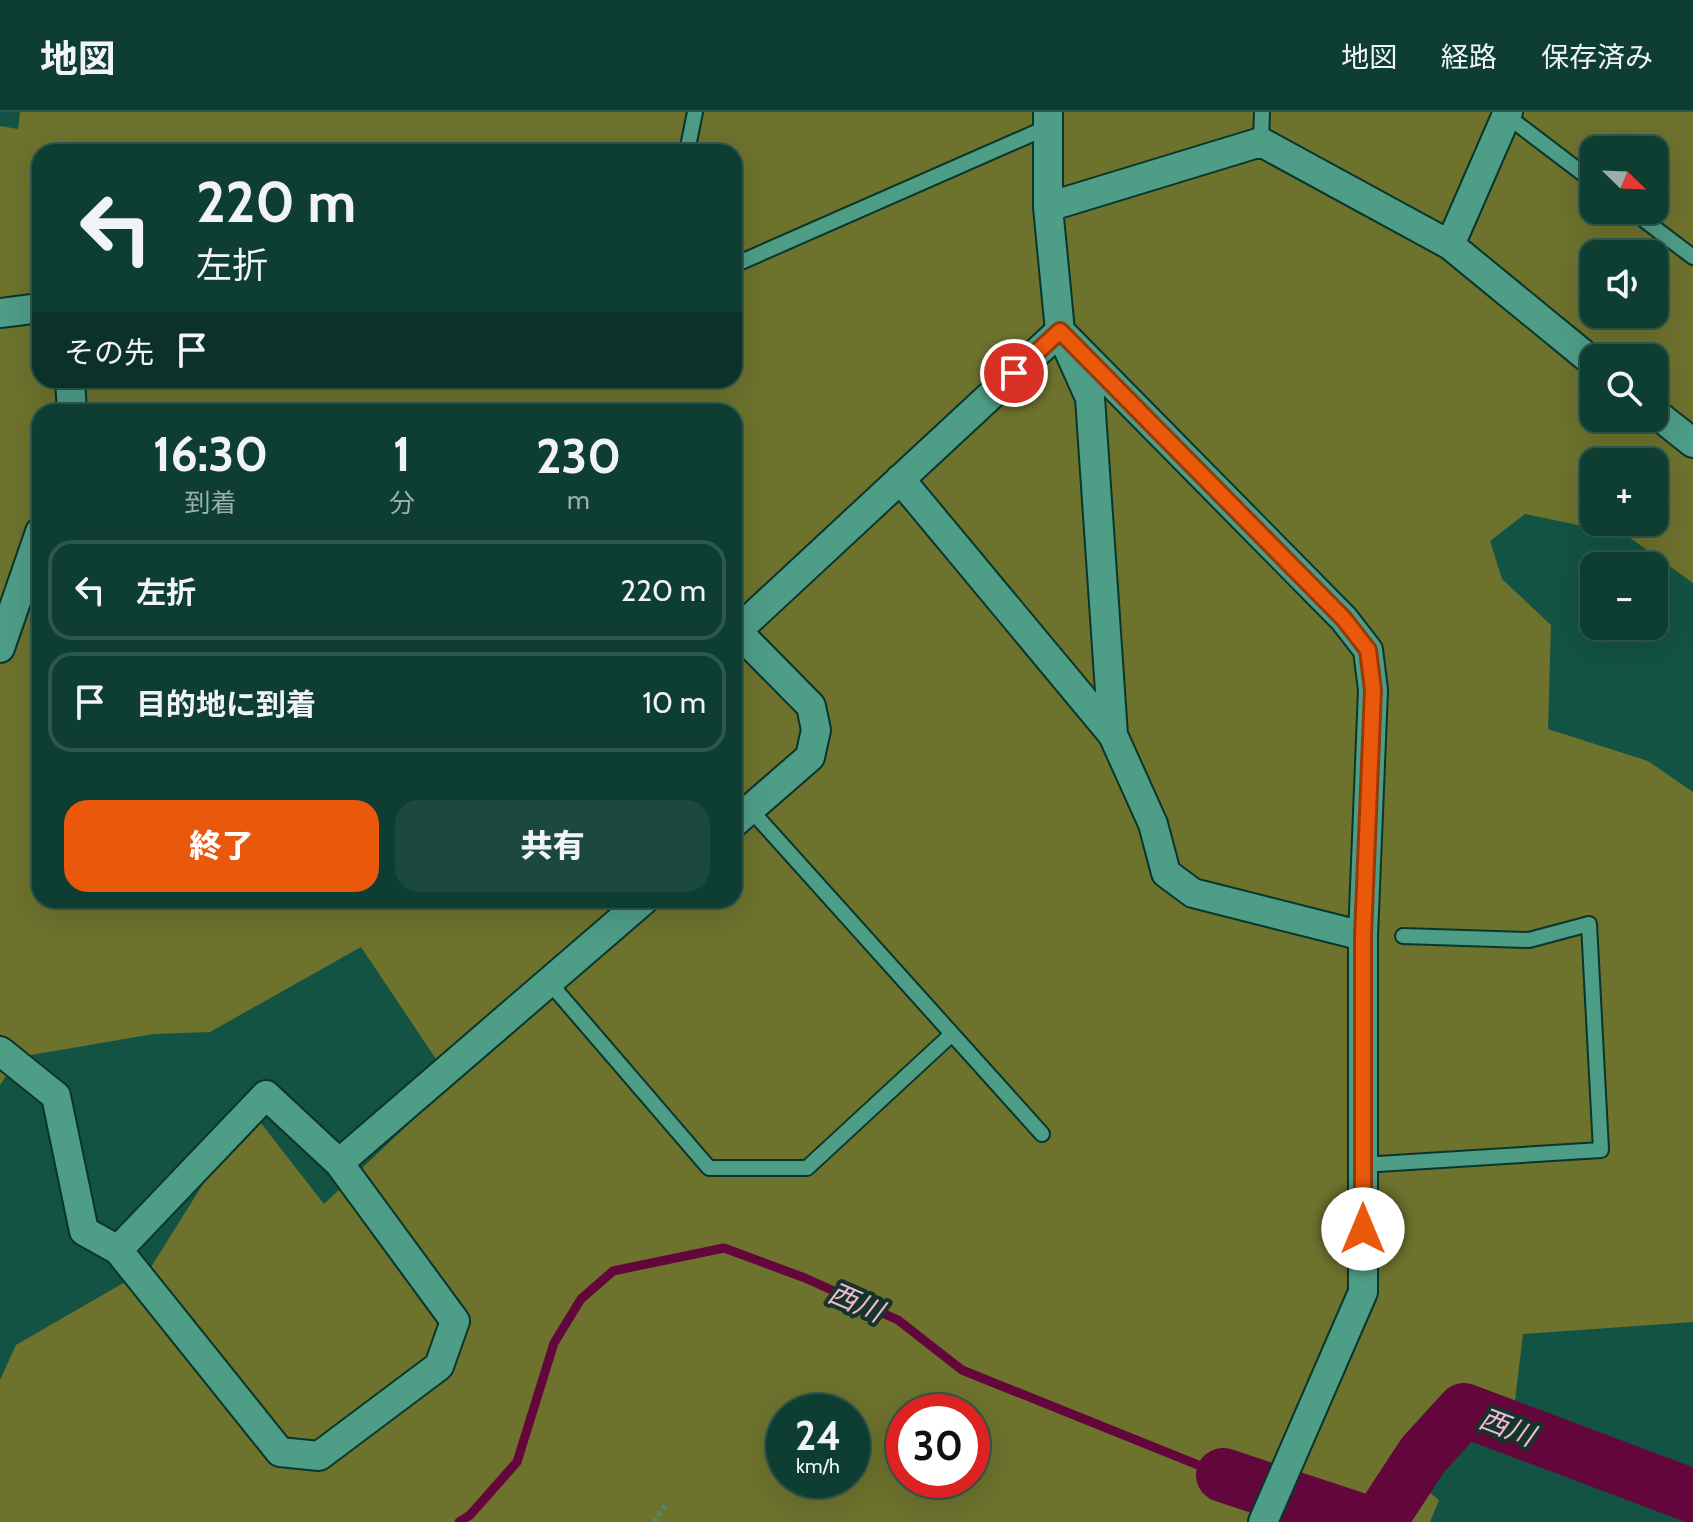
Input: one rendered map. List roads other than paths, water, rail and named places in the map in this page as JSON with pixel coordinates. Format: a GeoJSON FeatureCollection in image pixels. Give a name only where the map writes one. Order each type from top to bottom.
{"type":"FeatureCollection","features":[{"type":"Feature","properties":{"kind":"street"},"geometry":{"type":"LineString","coordinates":[[1450,245],[1508,114]]}},
{"type":"Feature","properties":{"kind":"street"},"geometry":{"type":"LineString","coordinates":[[1048,120],[1048,207],[1060,331],[1090,398],[1113,735]]}},
{"type":"Feature","properties":{"kind":"street"},"geometry":{"type":"LineString","coordinates":[[1048,207],[1261,142],[1450,245],[1580,352]]}},
{"type":"Feature","properties":{"kind":"street"},"geometry":{"type":"LineString","coordinates":[[0,313],[32,309]]}},
{"type":"Feature","properties":{"kind":"street"},"geometry":{"type":"LineString","coordinates":[[742,626],[1060,331]]}},
{"type":"Feature","properties":{"kind":"street"},"geometry":{"type":"LineString","coordinates":[[1060,331],[1344,619],[1368,650],[1373,690],[1363,936],[1363,1292],[1265,1517]]}},
{"type":"Feature","properties":{"kind":"street"},"geometry":{"type":"LineString","coordinates":[[1668,423],[1693,443]]}},
{"type":"Feature","properties":{"kind":"street"},"geometry":{"type":"LineString","coordinates":[[900,479],[1113,735],[1153,824],[1166,873],[1193,893],[1363,936]]}},
{"type":"Feature","properties":{"kind":"street"},"geometry":{"type":"LineString","coordinates":[[0,648],[32,555]]}},
{"type":"Feature","properties":{"kind":"street"},"geometry":{"type":"LineString","coordinates":[[742,636],[811,706],[816,730],[810,757],[742,816]]}},
{"type":"Feature","properties":{"kind":"street"},"geometry":{"type":"LineString","coordinates":[[339,1163],[635,908]]}},
{"type":"Feature","properties":{"kind":"street"},"geometry":{"type":"LineString","coordinates":[[0,1051],[56,1096],[84,1231],[118,1250],[280,1452],[319,1456],[439,1366],[455,1321],[339,1163],[266,1095],[118,1250]]}},
{"type":"Feature","properties":{"kind":"lane"},"geometry":{"type":"LineString","coordinates":[[689,144],[695,112]]}},
{"type":"Feature","properties":{"kind":"lane"},"geometry":{"type":"LineString","coordinates":[[1261,142],[1262,112]]}},
{"type":"Feature","properties":{"kind":"lane"},"geometry":{"type":"LineString","coordinates":[[1508,114],[1580,171]]}},
{"type":"Feature","properties":{"kind":"lane"},"geometry":{"type":"LineString","coordinates":[[742,261],[1048,120]]}},
{"type":"Feature","properties":{"kind":"lane"},"geometry":{"type":"LineString","coordinates":[[1649,224],[1693,257]]}},
{"type":"Feature","properties":{"kind":"lane"},"geometry":{"type":"LineString","coordinates":[[742,816],[952,1034],[1042,1134]]}},
{"type":"Feature","properties":{"kind":"lane"},"geometry":{"type":"LineString","coordinates":[[1362,1165],[1601,1150],[1589,924],[1529,940],[1403,936]]}},
{"type":"Feature","properties":{"kind":"lane"},"geometry":{"type":"LineString","coordinates":[[549,982],[709,1168],[807,1168],[952,1034]]}},
{"type":"Feature","properties":{"kind":"waterway","name":"西川"},"geometry":{"type":"LineString","coordinates":[[459,1522],[470,1515],[517,1462],[554,1343],[581,1299],[613,1271],[724,1248],[805,1278],[898,1320],[962,1370],[1223,1475]]}},
{"type":"Feature","properties":{"kind":"waterway","name":"西川"},"geometry":{"type":"LineString","coordinates":[[1366,1522],[1383,1516],[1423,1455],[1464,1410],[1693,1496]]}},
{"type":"Feature","properties":{"kind":"waterway","name":"西川"},"geometry":{"type":"LineString","coordinates":[[1223,1475],[1365,1522]]}}]}
